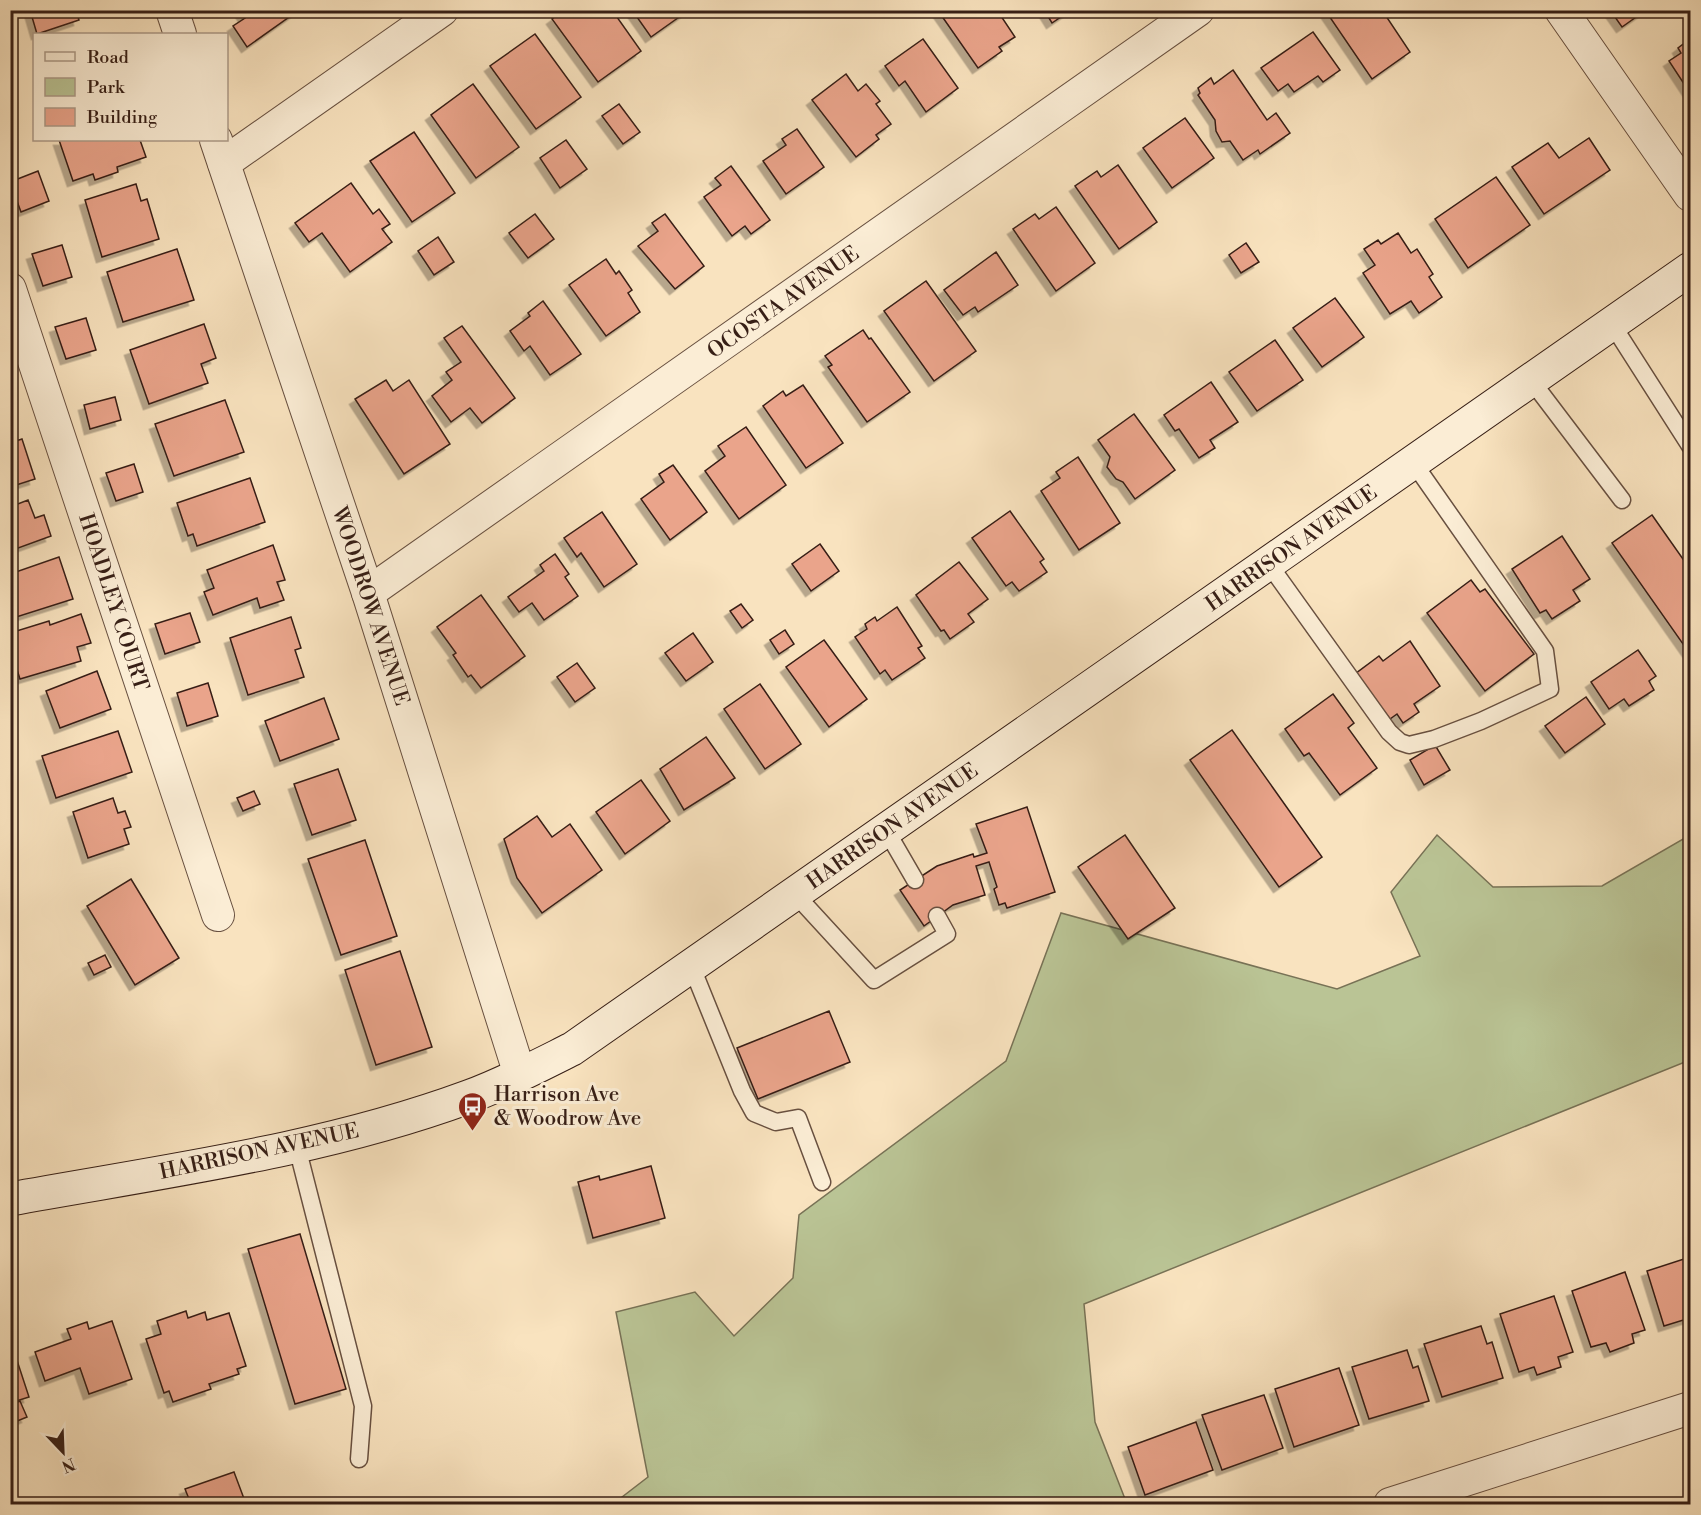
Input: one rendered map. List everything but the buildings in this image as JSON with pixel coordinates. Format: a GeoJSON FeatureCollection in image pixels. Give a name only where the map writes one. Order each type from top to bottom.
{"type":"FeatureCollection","features":[{"type":"Feature","properties":{"kind":"main road","name":"HARRISON AVENUE"},"geometry":{"type":"LineString","coordinates":[[10,1199],[297,1147],[412,1116],[470,1096],[520,1075],[572,1049],[1690,269]]}},
{"type":"Feature","properties":{"kind":"street"},"geometry":{"type":"LineString","coordinates":[[172,10],[180,33]]}},
{"type":"Feature","properties":{"kind":"street"},"geometry":{"type":"LineString","coordinates":[[220,151],[442,10]]}},
{"type":"Feature","properties":{"kind":"street","name":"OCOSTA AVENUE"},"geometry":{"type":"LineString","coordinates":[[368,593],[1198,10]]}},
{"type":"Feature","properties":{"kind":"street"},"geometry":{"type":"LineString","coordinates":[[1561,10],[1690,195]]}},
{"type":"Feature","properties":{"kind":"street","name":"WOODROW AVENUE"},"geometry":{"type":"LineString","coordinates":[[220,151],[368,593],[520,1075]]}},
{"type":"Feature","properties":{"kind":"street","name":"HOADLEY COURT"},"geometry":{"type":"LineString","coordinates":[[10,289],[218,915]]}},
{"type":"Feature","properties":{"kind":"street"},"geometry":{"type":"LineString","coordinates":[[1390,1504],[1690,1408]]}},
{"type":"Feature","properties":{"kind":"lane"},"geometry":{"type":"LineString","coordinates":[[1612,324],[1690,446]]}},
{"type":"Feature","properties":{"kind":"lane"},"geometry":{"type":"LineString","coordinates":[[1532,380],[1622,500]]}},
{"type":"Feature","properties":{"kind":"lane"},"geometry":{"type":"LineString","coordinates":[[1268,563],[1389,732],[1400,742],[1408,745],[1434,739],[1481,721],[1550,689],[1545,651],[1413,462]]}},
{"type":"Feature","properties":{"kind":"lane"},"geometry":{"type":"LineString","coordinates":[[886,830],[915,880]]}},
{"type":"Feature","properties":{"kind":"lane"},"geometry":{"type":"LineString","coordinates":[[795,894],[874,980],[947,934],[937,916]]}},
{"type":"Feature","properties":{"kind":"lane"},"geometry":{"type":"LineString","coordinates":[[691,965],[741,1091],[754,1113],[776,1122],[798,1118],[822,1182]]}},
{"type":"Feature","properties":{"kind":"lane"},"geometry":{"type":"LineString","coordinates":[[297,1147],[363,1406],[359,1459]]}},
{"type":"Feature","properties":{"kind":"green space"},"geometry":{"type":"Polygon","coordinates":[[[1437,835],[1493,887],[1602,886],[1690,835],[1690,1060],[1084,1304],[1095,1422],[1127,1504],[613,1504],[648,1477],[616,1312],[695,1292],[734,1336],[793,1278],[799,1215],[1006,1061],[1061,913],[1337,989],[1420,956],[1391,892],[1437,835]]]}},
{"type":"Feature","properties":{"kind":"place","name":"Harrison Ave & Woodrow Ave"},"geometry":{"type":"Point","coordinates":[473,1132]}}]}
